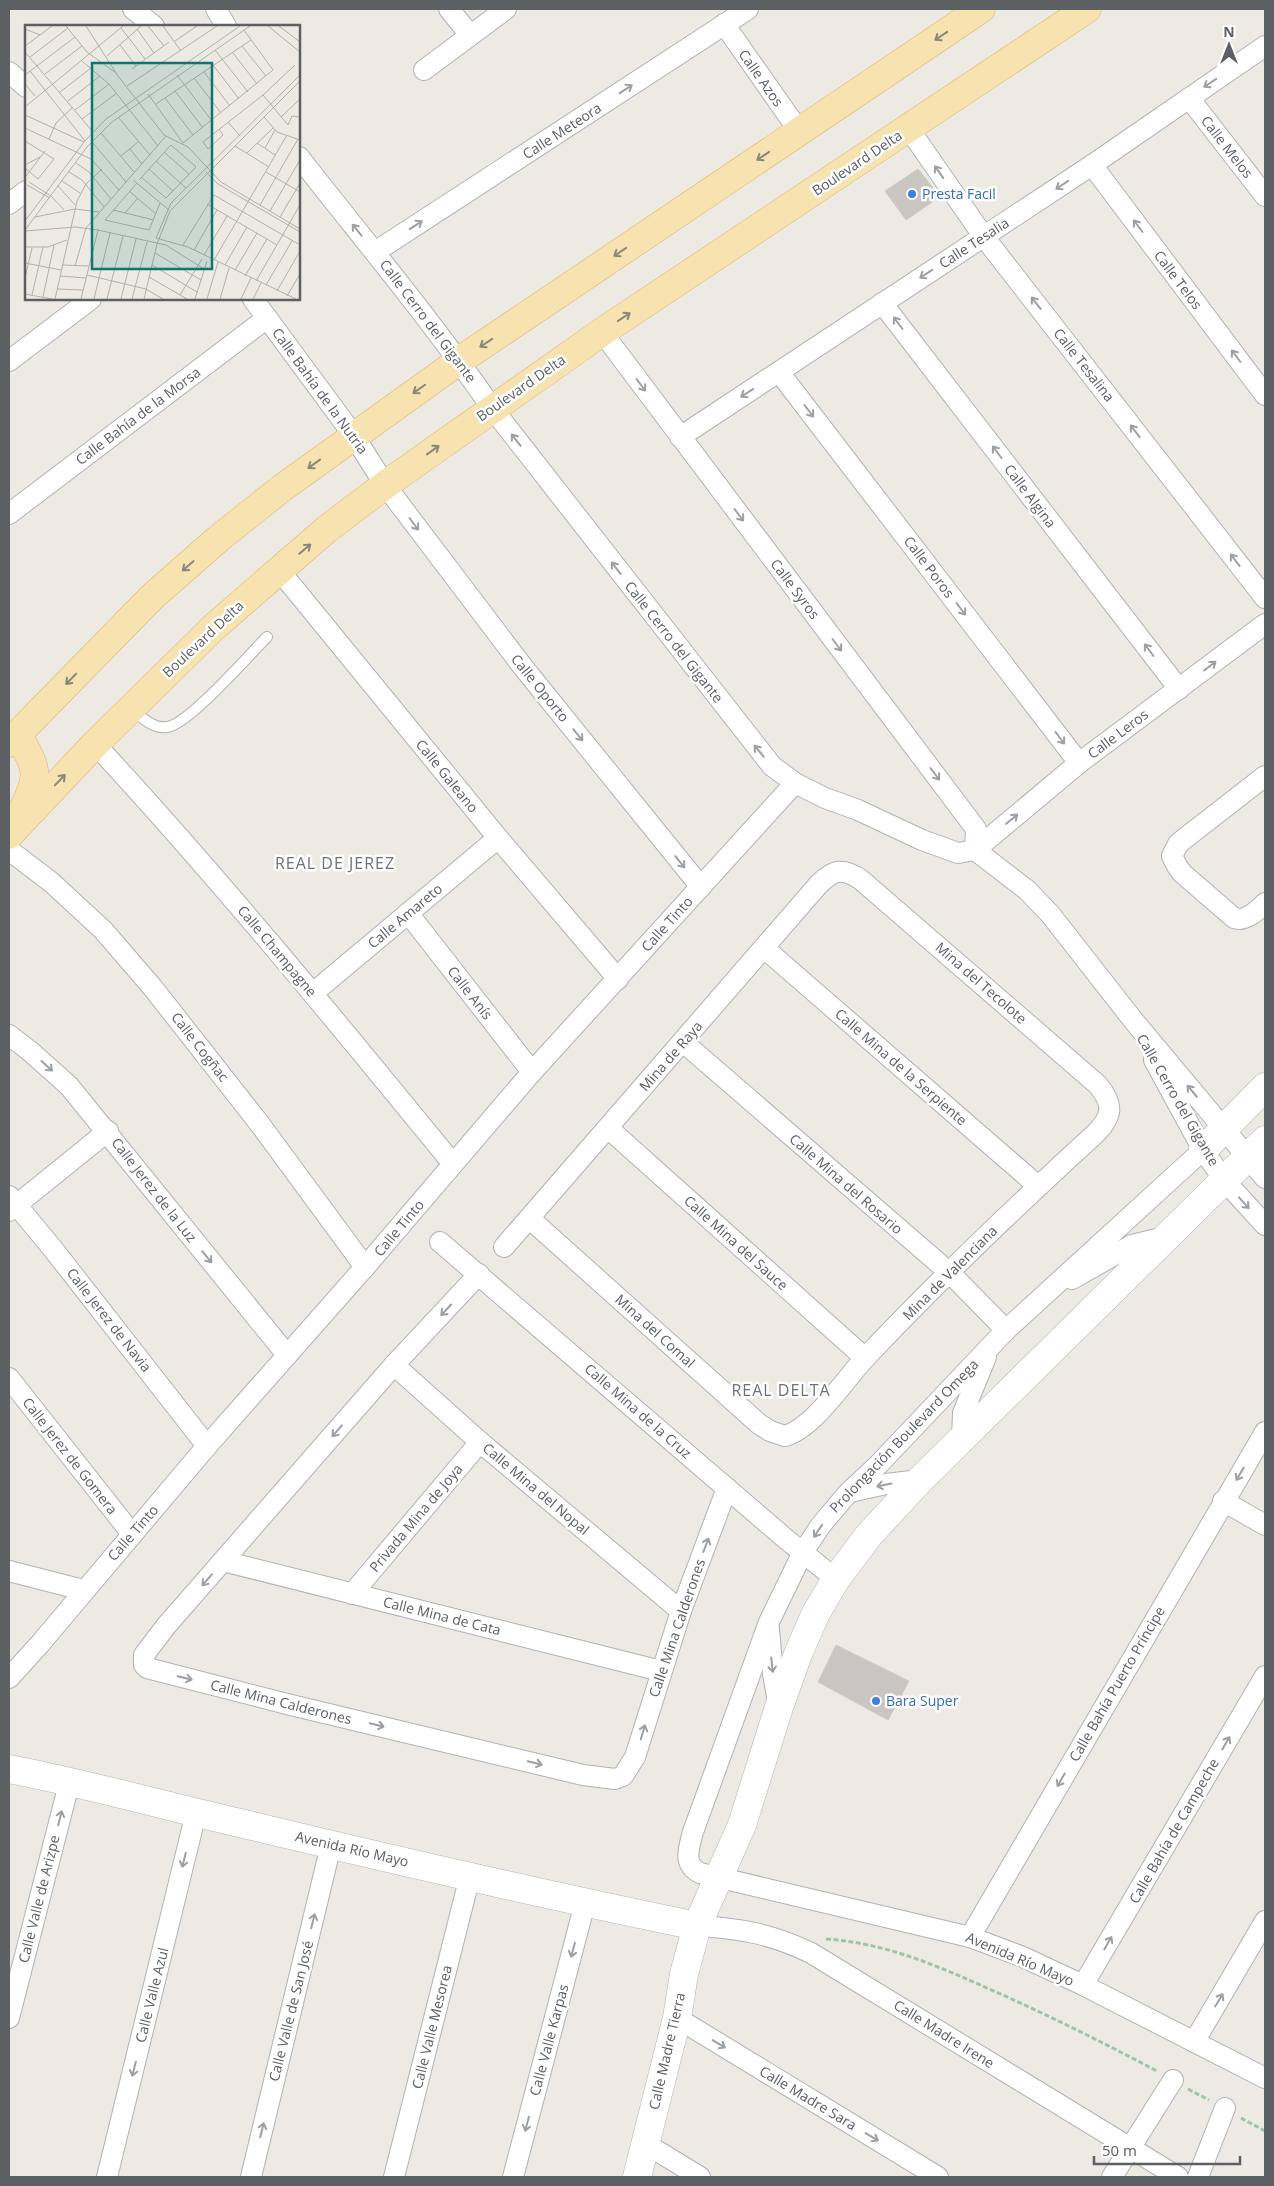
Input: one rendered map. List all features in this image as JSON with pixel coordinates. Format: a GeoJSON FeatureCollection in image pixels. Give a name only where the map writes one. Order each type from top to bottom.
{"type":"FeatureCollection","features":[{"type":"Feature","properties":{"kind":"main road"},"geometry":{"type":"LineString","coordinates":[[10,838],[33,786],[36,773],[33,762],[11,734],[152,597],[218,539],[282,488],[459,360],[981,9]]}},
{"type":"Feature","properties":{"kind":"main road","name":"Boulevard Delta"},"geometry":{"type":"LineString","coordinates":[[10,838],[95,744],[214,627],[327,529],[384,485],[602,332],[1087,9]]}},
{"type":"Feature","properties":{"kind":"street"},"geometry":{"type":"LineString","coordinates":[[133,9],[153,25]]}},
{"type":"Feature","properties":{"kind":"street"},"geometry":{"type":"LineString","coordinates":[[216,9],[225,25]]}},
{"type":"Feature","properties":{"kind":"street"},"geometry":{"type":"LineString","coordinates":[[449,9],[470,35]]}},
{"type":"Feature","properties":{"kind":"street"},"geometry":{"type":"LineString","coordinates":[[424,70],[506,9]]}},
{"type":"Feature","properties":{"kind":"street","name":"Calle Meteora"},"geometry":{"type":"LineString","coordinates":[[375,252],[748,9]]}},
{"type":"Feature","properties":{"kind":"street","name":"Calle Azos"},"geometry":{"type":"LineString","coordinates":[[724,24],[799,132]]}},
{"type":"Feature","properties":{"kind":"street","name":"Calle Tesalia"},"geometry":{"type":"LineString","coordinates":[[680,437],[1092,165],[1265,46]]}},
{"type":"Feature","properties":{"kind":"street"},"geometry":{"type":"LineString","coordinates":[[9,72],[25,86]]}},
{"type":"Feature","properties":{"kind":"street","name":"Calle Melos"},"geometry":{"type":"LineString","coordinates":[[1189,98],[1265,196]]}},
{"type":"Feature","properties":{"kind":"street","name":"Calle Tesalina"},"geometry":{"type":"LineString","coordinates":[[909,129],[984,237],[1265,598]]}},
{"type":"Feature","properties":{"kind":"street","name":"Calle Cerro del Gigante"},"geometry":{"type":"LineString","coordinates":[[300,158],[459,360],[492,408],[772,766],[795,783],[825,798],[858,810],[922,840],[958,853],[975,850],[1027,890],[1050,914],[1133,1020],[1224,1128],[1256,1149],[1265,1178]]}},
{"type":"Feature","properties":{"kind":"street","name":"Calle Telos"},"geometry":{"type":"LineString","coordinates":[[1092,165],[1265,394]]}},
{"type":"Feature","properties":{"kind":"street"},"geometry":{"type":"LineString","coordinates":[[9,204],[25,192]]}},
{"type":"Feature","properties":{"kind":"street"},"geometry":{"type":"LineString","coordinates":[[9,361],[90,300]]}},
{"type":"Feature","properties":{"kind":"street","name":"Calle Bahía de la Nutria"},"geometry":{"type":"LineString","coordinates":[[253,300],[354,436],[384,485]]}},
{"type":"Feature","properties":{"kind":"street","name":"Calle Algina"},"geometry":{"type":"LineString","coordinates":[[882,303],[1178,689]]}},
{"type":"Feature","properties":{"kind":"street","name":"Calle Bahía de la Morsa"},"geometry":{"type":"LineString","coordinates":[[9,514],[267,318]]}},
{"type":"Feature","properties":{"kind":"street","name":"Calle Syros"},"geometry":{"type":"LineString","coordinates":[[602,332],[976,829],[975,850]]}},
{"type":"Feature","properties":{"kind":"street","name":"Calle Poros"},"geometry":{"type":"LineString","coordinates":[[779,372],[1079,763]]}},
{"type":"Feature","properties":{"kind":"street","name":"Calle Oporto"},"geometry":{"type":"LineString","coordinates":[[384,485],[523,667],[701,887]]}},
{"type":"Feature","properties":{"kind":"street","name":"Calle Galeano"},"geometry":{"type":"LineString","coordinates":[[279,570],[498,838],[618,979]]}},
{"type":"Feature","properties":{"kind":"street","name":"Calle Leros"},"geometry":{"type":"LineString","coordinates":[[975,850],[1079,763],[1265,624]]}},
{"type":"Feature","properties":{"kind":"street","name":"Calle Champagne"},"geometry":{"type":"LineString","coordinates":[[95,744],[205,865],[313,993],[452,1164]]}},
{"type":"Feature","properties":{"kind":"street"},"geometry":{"type":"LineString","coordinates":[[1265,776],[1178,844],[1172,856],[1182,873],[1234,918],[1239,920],[1246,918],[1265,903]]}},
{"type":"Feature","properties":{"kind":"street","name":"Calle Tinto"},"geometry":{"type":"LineString","coordinates":[[9,1678],[207,1446],[365,1267],[532,1072],[795,783]]}},
{"type":"Feature","properties":{"kind":"street","name":"Calle Cogñac"},"geometry":{"type":"LineString","coordinates":[[10,838],[50,882],[103,930],[153,988],[259,1123],[365,1267]]}},
{"type":"Feature","properties":{"kind":"street","name":"Calle Amareto"},"geometry":{"type":"LineString","coordinates":[[313,993],[498,838]]}},
{"type":"Feature","properties":{"kind":"street","name":"Mina de Raya"},"geometry":{"type":"LineString","coordinates":[[504,1247],[825,878],[841,871]]}},
{"type":"Feature","properties":{"kind":"street","name":"Mina del Tecolote"},"geometry":{"type":"LineString","coordinates":[[841,871],[848,872],[860,879],[1098,1084],[1107,1096],[1110,1106]]}},
{"type":"Feature","properties":{"kind":"street","name":"Calle Anís"},"geometry":{"type":"LineString","coordinates":[[408,913],[532,1072]]}},
{"type":"Feature","properties":{"kind":"street","name":"Calle Mina de la Serpiente"},"geometry":{"type":"LineString","coordinates":[[764,948],[1038,1186]]}},
{"type":"Feature","properties":{"kind":"street","name":"Calle Cerro del Gigante"},"geometry":{"type":"LineString","coordinates":[[1133,1020],[1203,1150],[1224,1180],[1265,1225]]}},
{"type":"Feature","properties":{"kind":"street","name":"Calle Jerez de la Luz"},"geometry":{"type":"LineString","coordinates":[[9,1035],[69,1086],[108,1131],[287,1355]]}},
{"type":"Feature","properties":{"kind":"street","name":"Calle Mina del Rosario"},"geometry":{"type":"LineString","coordinates":[[683,1042],[950,1274],[1006,1330]]}},
{"type":"Feature","properties":{"kind":"street","name":"Prolongación Boulevard Omega"},"geometry":{"type":"LineString","coordinates":[[710,1876],[689,1865],[688,1858],[693,1832],[769,1622],[803,1552],[821,1525],[848,1493],[879,1464],[1006,1330],[1203,1150],[1265,1087]]}},
{"type":"Feature","properties":{"kind":"street","name":"Mina de Valenciana"},"geometry":{"type":"LineString","coordinates":[[785,1436],[794,1434],[804,1427],[865,1358],[1038,1186],[1104,1126],[1110,1106]]}},
{"type":"Feature","properties":{"kind":"street","name":"Calle Mina del Sauce"},"geometry":{"type":"LineString","coordinates":[[608,1128],[865,1358]]}},
{"type":"Feature","properties":{"kind":"street"},"geometry":{"type":"LineString","coordinates":[[11,1204],[108,1131]]}},
{"type":"Feature","properties":{"kind":"street"},"geometry":{"type":"LineString","coordinates":[[697,1926],[710,1876],[742,1825],[779,1707],[798,1654],[816,1613],[836,1579],[868,1534],[920,1480],[1256,1149]]}},
{"type":"Feature","properties":{"kind":"street","name":"Calle Jerez de Navia"},"geometry":{"type":"LineString","coordinates":[[11,1204],[207,1446]]}},
{"type":"Feature","properties":{"kind":"street","name":"Mina del Comal"},"geometry":{"type":"LineString","coordinates":[[529,1218],[759,1424],[770,1431],[785,1436]]}},
{"type":"Feature","properties":{"kind":"street"},"geometry":{"type":"LineString","coordinates":[[1048,1291],[1076,1278],[1132,1245],[1165,1237]]}},
{"type":"Feature","properties":{"kind":"street","name":"Calle Mina de la Cruz"},"geometry":{"type":"LineString","coordinates":[[440,1242],[836,1579]]}},
{"type":"Feature","properties":{"kind":"street","name":"Calle Mina Calderones"},"geometry":{"type":"LineString","coordinates":[[479,1274],[394,1365],[166,1626],[144,1654],[144,1665],[147,1668],[291,1705],[583,1775],[615,1779],[624,1776],[635,1757],[660,1671],[727,1488]]}},
{"type":"Feature","properties":{"kind":"street"},"geometry":{"type":"LineString","coordinates":[[962,1440],[963,1412],[990,1346]]}},
{"type":"Feature","properties":{"kind":"street","name":"Calle Mina del Nopal"},"geometry":{"type":"LineString","coordinates":[[394,1365],[480,1442],[681,1611]]}},
{"type":"Feature","properties":{"kind":"street","name":"Calle Jerez de Gomera"},"geometry":{"type":"LineString","coordinates":[[9,1378],[132,1534]]}},
{"type":"Feature","properties":{"kind":"street","name":"Calle Bahía Puerto Príncipe"},"geometry":{"type":"LineString","coordinates":[[970,1937],[1265,1432]]}},
{"type":"Feature","properties":{"kind":"street","name":"Privada Mina de Joya"},"geometry":{"type":"LineString","coordinates":[[352,1594],[480,1442]]}},
{"type":"Feature","properties":{"kind":"street"},"geometry":{"type":"LineString","coordinates":[[848,1493],[886,1484],[920,1480]]}},
{"type":"Feature","properties":{"kind":"street"},"geometry":{"type":"LineString","coordinates":[[1224,1500],[1265,1525]]}},
{"type":"Feature","properties":{"kind":"street","name":"Calle Mina de Cata"},"geometry":{"type":"LineString","coordinates":[[223,1561],[660,1671]]}},
{"type":"Feature","properties":{"kind":"street"},"geometry":{"type":"LineString","coordinates":[[9,1571],[83,1590]]}},
{"type":"Feature","properties":{"kind":"street"},"geometry":{"type":"LineString","coordinates":[[769,1622],[772,1674],[779,1707]]}},
{"type":"Feature","properties":{"kind":"street","name":"Calle Bahía de Campeche"},"geometry":{"type":"LineString","coordinates":[[1083,1986],[1265,1676]]}},
{"type":"Feature","properties":{"kind":"street","name":"Avenida Río Mayo"},"geometry":{"type":"LineString","coordinates":[[9,1769],[70,1780],[196,1813],[331,1845],[585,1903],[697,1926]]}},
{"type":"Feature","properties":{"kind":"street","name":"Calle Valle de Arizpe"},"geometry":{"type":"LineString","coordinates":[[9,2018],[70,1780]]}},
{"type":"Feature","properties":{"kind":"street","name":"Calle Valle Azul"},"geometry":{"type":"LineString","coordinates":[[107,2177],[196,1813]]}},
{"type":"Feature","properties":{"kind":"street","name":"Calle Valle de San José"},"geometry":{"type":"LineString","coordinates":[[251,2177],[331,1845]]}},
{"type":"Feature","properties":{"kind":"street","name":"Calle Valle Mesorea"},"geometry":{"type":"LineString","coordinates":[[394,2177],[470,1876]]}},
{"type":"Feature","properties":{"kind":"street","name":"Avenida Río Mayo"},"geometry":{"type":"LineString","coordinates":[[710,1876],[970,1937],[1023,1957],[1265,2078]]}},
{"type":"Feature","properties":{"kind":"street","name":"Calle Valle Karpas"},"geometry":{"type":"LineString","coordinates":[[512,2177],[585,1903]]}},
{"type":"Feature","properties":{"kind":"street"},"geometry":{"type":"LineString","coordinates":[[1194,2042],[1265,1921]]}},
{"type":"Feature","properties":{"kind":"street","name":"Calle Madre Tierra"},"geometry":{"type":"LineString","coordinates":[[637,2177],[677,2018],[684,1974],[697,1926]]}},
{"type":"Feature","properties":{"kind":"street","name":"Calle Madre Irene"},"geometry":{"type":"LineString","coordinates":[[697,1926],[756,1932],[785,1941],[810,1953],[1129,2149],[1178,2177]]}},
{"type":"Feature","properties":{"kind":"street","name":"Calle Madre Sara"},"geometry":{"type":"LineString","coordinates":[[677,2018],[938,2177]]}},
{"type":"Feature","properties":{"kind":"street"},"geometry":{"type":"LineString","coordinates":[[1112,2177],[1173,2080]]}},
{"type":"Feature","properties":{"kind":"street"},"geometry":{"type":"LineString","coordinates":[[1198,2177],[1225,2108]]}},
{"type":"Feature","properties":{"kind":"street"},"geometry":{"type":"LineString","coordinates":[[646,2144],[700,2177]]}},
{"type":"Feature","properties":{"kind":"lane"},"geometry":{"type":"LineString","coordinates":[[130,708],[152,726],[168,727],[186,719],[267,638]]}},
{"type":"Feature","properties":{"kind":"path"},"geometry":{"type":"LineString","coordinates":[[825,1939],[875,1945],[964,1978],[1039,2011],[1173,2080],[1265,2131]]}},
{"type":"Feature","properties":{"kind":"building","name":"Presta Facil"},"geometry":{"type":"Polygon","coordinates":[[[918,169],[940,197],[906,220],[885,191],[918,169]]]}},
{"type":"Feature","properties":{"kind":"building","name":"Bara Super"},"geometry":{"type":"Polygon","coordinates":[[[836,1645],[909,1681],[888,1720],[818,1682],[836,1645]]]}},
{"type":"Feature","properties":{"kind":"place","name":"Presta Facil"},"geometry":{"type":"Point","coordinates":[912,194]}},
{"type":"Feature","properties":{"kind":"place","name":"Bara Super"},"geometry":{"type":"Point","coordinates":[876,1701]}},
{"type":"Feature","properties":{"kind":"district","name":"REAL DE JEREZ"},"geometry":{"type":"Point","coordinates":[335,863]}},
{"type":"Feature","properties":{"kind":"district","name":"REAL DELTA"},"geometry":{"type":"Point","coordinates":[781,1390]}}]}
